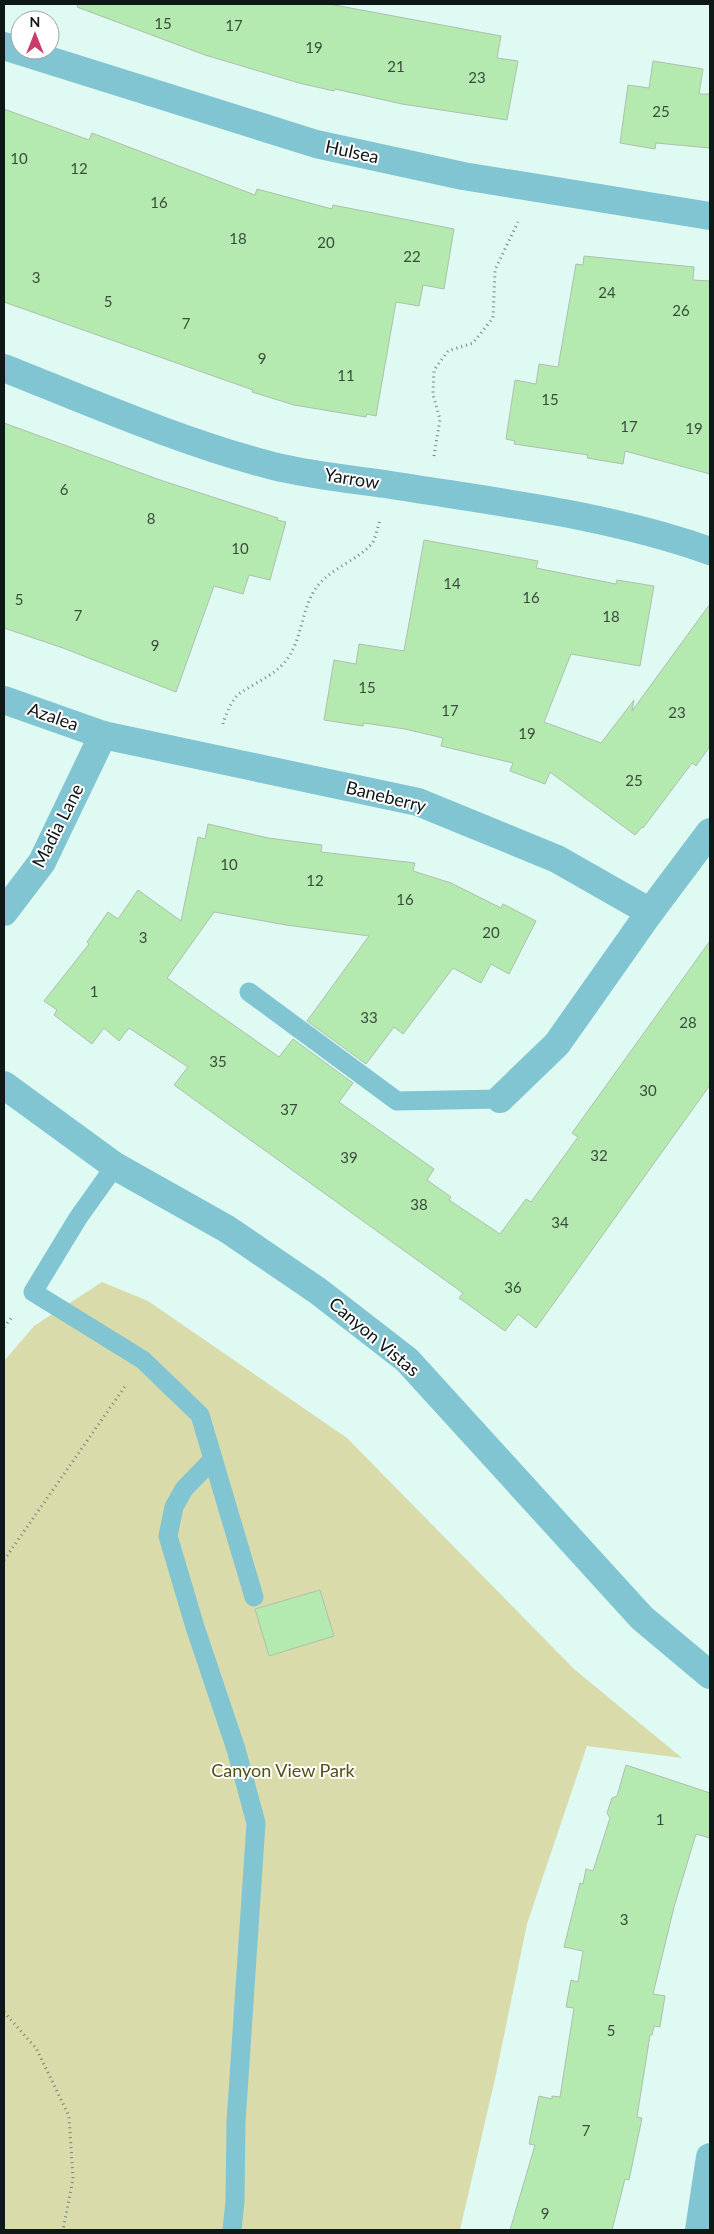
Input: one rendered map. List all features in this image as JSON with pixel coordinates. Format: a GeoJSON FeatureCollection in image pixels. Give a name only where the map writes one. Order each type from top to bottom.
{"type":"FeatureCollection","features":[{"type":"Feature","properties":{"kind":"street","name":"Hulsea"},"geometry":{"type":"LineString","coordinates":[[4,46],[316,144],[523,187],[710,216]]}},
{"type":"Feature","properties":{"kind":"street","name":"Yarrow"},"geometry":{"type":"LineString","coordinates":[[4,368],[114,412],[207,445],[274,466],[606,521],[669,536],[710,551]]}},
{"type":"Feature","properties":{"kind":"street","name":"Azalea"},"geometry":{"type":"LineString","coordinates":[[4,700],[103,735]]}},
{"type":"Feature","properties":{"kind":"street","name":"Baneberry"},"geometry":{"type":"LineString","coordinates":[[103,735],[418,802],[557,860],[650,912]]}},
{"type":"Feature","properties":{"kind":"street","name":"Madia Lane"},"geometry":{"type":"LineString","coordinates":[[4,912],[42,862],[103,735]]}},
{"type":"Feature","properties":{"kind":"street"},"geometry":{"type":"LineString","coordinates":[[500,1099],[557,1044],[650,912],[710,832]]}},
{"type":"Feature","properties":{"kind":"street","name":"Canyon Vistas"},"geometry":{"type":"LineString","coordinates":[[4,1085],[115,1166],[227,1229],[318,1291],[407,1360],[642,1618],[710,1675]]}},
{"type":"Feature","properties":{"kind":"street"},"geometry":{"type":"LineString","coordinates":[[699,2230],[710,2157]]}},
{"type":"Feature","properties":{"kind":"lane"},"geometry":{"type":"LineString","coordinates":[[249,992],[397,1102],[500,1099]]}},
{"type":"Feature","properties":{"kind":"lane"},"geometry":{"type":"LineString","coordinates":[[115,1166],[78,1218],[33,1292],[143,1360],[200,1415],[254,1597]]}},
{"type":"Feature","properties":{"kind":"lane"},"geometry":{"type":"LineString","coordinates":[[213,1458],[184,1489],[174,1508],[168,1536],[195,1627],[236,1750],[256,1822],[236,2122],[235,2201],[232,2230]]}},
{"type":"Feature","properties":{"kind":"path"},"geometry":{"type":"LineString","coordinates":[[426,491],[440,419],[433,395],[434,370],[448,351],[473,343],[493,318],[495,270],[518,224],[523,187]]}},
{"type":"Feature","properties":{"kind":"path"},"geometry":{"type":"LineString","coordinates":[[214,759],[224,720],[238,695],[258,684],[284,664],[298,640],[303,618],[314,590],[330,573],[354,558],[373,542],[380,518],[385,484]]}},
{"type":"Feature","properties":{"kind":"path"},"geometry":{"type":"LineString","coordinates":[[4,1560],[143,1360]]}},
{"type":"Feature","properties":{"kind":"path"},"geometry":{"type":"LineString","coordinates":[[4,2012],[36,2048],[69,2116],[73,2179],[63,2230]]}},
{"type":"Feature","properties":{"kind":"green space","name":"Canyon View Park"},"geometry":{"type":"Polygon","coordinates":[[[102,1282],[148,1301],[347,1438],[574,1669],[682,1758],[587,1746],[527,1924],[495,2079],[460,2230],[4,2230],[4,1361],[34,1326],[102,1282]]]}},
{"type":"Feature","properties":{"kind":"building"},"geometry":{"type":"Polygon","coordinates":[[[78,4],[329,4],[501,36],[497,58],[518,61],[507,120],[402,104],[299,83],[205,55],[77,7],[78,4]]]}},
{"type":"Feature","properties":{"kind":"building"},"geometry":{"type":"Polygon","coordinates":[[[653,61],[703,69],[699,94],[710,94],[710,148],[656,143],[655,149],[620,143],[628,85],[649,88],[653,61]]]}},
{"type":"Feature","properties":{"kind":"building"},"geometry":{"type":"Polygon","coordinates":[[[4,109],[89,140],[92,133],[255,195],[257,189],[332,209],[333,205],[454,229],[444,289],[423,285],[419,306],[396,302],[376,416],[367,414],[366,417],[294,405],[252,392],[253,390],[4,302],[4,109]]]}},
{"type":"Feature","properties":{"kind":"building"},"geometry":{"type":"Polygon","coordinates":[[[584,256],[694,267],[693,280],[710,281],[710,474],[625,451],[623,464],[587,458],[588,455],[514,444],[515,441],[506,439],[515,380],[536,384],[539,364],[558,367],[576,264],[583,265],[584,256]]]}},
{"type":"Feature","properties":{"kind":"building"},"geometry":{"type":"Polygon","coordinates":[[[4,423],[163,481],[286,522],[270,580],[249,575],[243,594],[214,586],[176,692],[63,648],[4,628],[4,423]]]}},
{"type":"Feature","properties":{"kind":"building"},"geometry":{"type":"Polygon","coordinates":[[[424,540],[538,561],[536,568],[616,584],[617,580],[654,586],[640,666],[571,654],[544,722],[601,743],[634,700],[632,711],[710,604],[710,746],[696,766],[692,763],[643,828],[635,835],[550,772],[545,784],[510,771],[513,763],[441,746],[443,738],[405,729],[364,723],[363,726],[324,720],[334,660],[356,664],[359,644],[404,651],[424,540]]]}},
{"type":"Feature","properties":{"kind":"building"},"geometry":{"type":"Polygon","coordinates":[[[208,824],[268,838],[322,845],[321,852],[415,863],[413,871],[451,883],[501,908],[503,904],[536,921],[509,974],[491,964],[481,983],[453,968],[403,1034],[394,1027],[366,1064],[307,1021],[369,936],[286,925],[214,912],[167,978],[279,1057],[293,1039],[353,1083],[339,1102],[434,1169],[427,1180],[451,1197],[449,1200],[500,1234],[526,1199],[531,1202],[578,1137],[572,1133],[710,941],[710,1085],[536,1328],[518,1314],[505,1331],[459,1298],[463,1293],[174,1085],[188,1067],[129,1028],[119,1041],[104,1028],[92,1044],[54,1015],[57,1010],[44,1001],[89,944],[87,942],[108,912],[118,919],[138,890],[181,921],[198,837],[205,839],[208,824]]]}},
{"type":"Feature","properties":{"kind":"building"},"geometry":{"type":"Polygon","coordinates":[[[320,1590],[334,1636],[269,1656],[255,1609],[320,1590]]]}},
{"type":"Feature","properties":{"kind":"building"},"geometry":{"type":"Polygon","coordinates":[[[626,1765],[710,1793],[710,1838],[696,1834],[674,1907],[653,1994],[665,1996],[660,2027],[654,2026],[652,2035],[650,2035],[637,2117],[642,2118],[629,2180],[625,2179],[612,2230],[510,2230],[535,2145],[529,2144],[539,2096],[552,2099],[552,2096],[560,2097],[574,2008],[566,2007],[571,1980],[578,1982],[583,1951],[564,1947],[580,1883],[583,1884],[586,1869],[593,1871],[610,1818],[607,1813],[612,1798],[617,1796],[626,1765]]]}}]}
